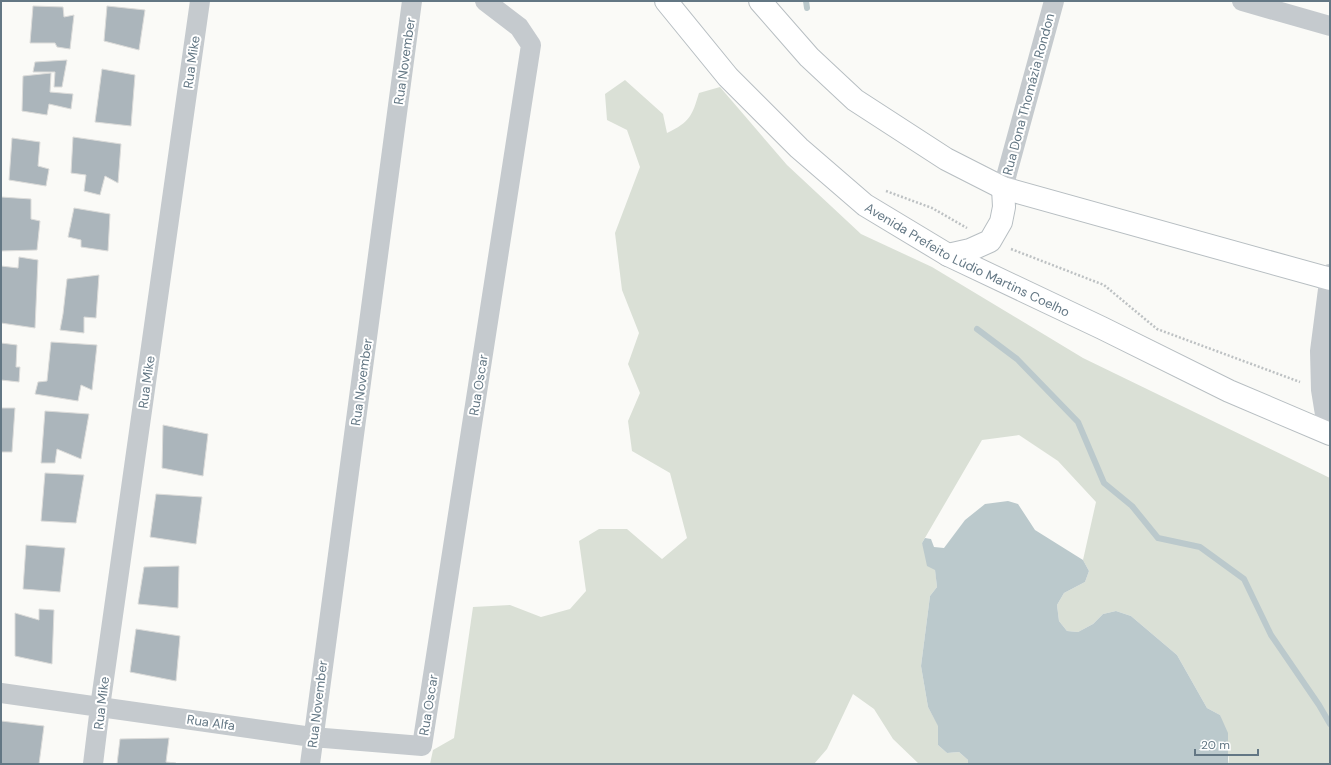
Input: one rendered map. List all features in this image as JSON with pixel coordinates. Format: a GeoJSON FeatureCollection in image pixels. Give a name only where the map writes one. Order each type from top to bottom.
{"type":"FeatureCollection","features":[{"type":"Feature","properties":{"kind":"main road","name":"Avenida Prefeito Lúdio Martins Coelho"},"geometry":{"type":"LineString","coordinates":[[666,1],[728,77],[799,148],[865,205],[948,255],[1230,391],[1329,434]]}},
{"type":"Feature","properties":{"kind":"main road"},"geometry":{"type":"LineString","coordinates":[[760,1],[809,57],[855,100],[946,159],[1003,188],[1330,277]]}},
{"type":"Feature","properties":{"kind":"main road"},"geometry":{"type":"LineString","coordinates":[[948,255],[970,250],[990,240],[1001,222],[1004,207],[1003,188]]}},
{"type":"Feature","properties":{"kind":"street","name":"Rua Mike"},"geometry":{"type":"LineString","coordinates":[[93,764],[200,1]]}},
{"type":"Feature","properties":{"kind":"street","name":"Rua November"},"geometry":{"type":"LineString","coordinates":[[310,764],[312,737],[412,1]]}},
{"type":"Feature","properties":{"kind":"street","name":"Rua Oscar"},"geometry":{"type":"LineString","coordinates":[[422,746],[531,45],[519,27],[485,1]]}},
{"type":"Feature","properties":{"kind":"street","name":"Rua Dona Thomázia Rondon"},"geometry":{"type":"LineString","coordinates":[[1003,188],[1054,1]]}},
{"type":"Feature","properties":{"kind":"street"},"geometry":{"type":"LineString","coordinates":[[1242,1],[1330,26]]}},
{"type":"Feature","properties":{"kind":"street"},"geometry":{"type":"LineString","coordinates":[[1329,434],[1321,390],[1320,351],[1330,277]]}},
{"type":"Feature","properties":{"kind":"street","name":"Rua Alfa"},"geometry":{"type":"LineString","coordinates":[[1,693],[312,737],[422,746]]}},
{"type":"Feature","properties":{"kind":"shaded area"},"geometry":{"type":"Polygon","coordinates":[[[625,80],[663,114],[667,133],[681,125],[689,118],[699,93],[720,87],[787,165],[861,234],[932,267],[1083,358],[1330,478],[1330,764],[1228,764],[1229,759],[1220,715],[1207,708],[1177,655],[1131,616],[1116,611],[1103,614],[1093,624],[1078,632],[1067,631],[1059,621],[1057,605],[1064,593],[1085,582],[1089,571],[1083,560],[1096,502],[1058,461],[1019,435],[982,440],[922,543],[935,569],[937,587],[930,596],[921,666],[928,707],[938,725],[938,745],[947,753],[959,752],[968,760],[968,764],[919,764],[893,739],[874,709],[853,694],[827,749],[814,764],[430,764],[433,750],[454,738],[473,607],[510,605],[541,617],[570,609],[586,591],[579,541],[599,529],[627,529],[662,559],[687,538],[670,473],[632,451],[628,421],[640,393],[628,364],[639,333],[622,290],[615,233],[640,167],[627,130],[607,120],[605,94],[625,80]]]}},
{"type":"Feature","properties":{"kind":"shaded area"},"geometry":{"type":"Polygon","coordinates":[[[1008,501],[1018,504],[1035,530],[1083,560],[1089,571],[1085,582],[1064,593],[1057,605],[1059,621],[1067,631],[1078,632],[1093,624],[1103,614],[1116,611],[1131,616],[1177,655],[1207,708],[1220,715],[1228,733],[1228,764],[968,764],[968,760],[959,752],[947,753],[938,745],[938,726],[928,707],[921,666],[930,596],[937,587],[935,570],[927,566],[922,543],[925,538],[931,539],[934,547],[944,548],[965,520],[985,504],[1008,501]]]}},
{"type":"Feature","properties":{"kind":"building"},"geometry":{"type":"Polygon","coordinates":[[[33,6],[63,7],[64,17],[74,15],[70,49],[57,47],[55,43],[30,43],[33,6]]]}},
{"type":"Feature","properties":{"kind":"building"},"geometry":{"type":"Polygon","coordinates":[[[107,6],[145,10],[139,50],[104,41],[107,6]]]}},
{"type":"Feature","properties":{"kind":"building"},"geometry":{"type":"Polygon","coordinates":[[[67,60],[62,87],[54,87],[55,72],[33,72],[35,62],[67,60]]]}},
{"type":"Feature","properties":{"kind":"building"},"geometry":{"type":"Polygon","coordinates":[[[102,69],[135,75],[131,126],[95,122],[102,69]]]}},
{"type":"Feature","properties":{"kind":"building"},"geometry":{"type":"Polygon","coordinates":[[[51,73],[50,92],[73,94],[71,109],[49,104],[47,115],[22,111],[23,76],[51,73]]]}},
{"type":"Feature","properties":{"kind":"building"},"geometry":{"type":"Polygon","coordinates":[[[73,137],[121,144],[118,183],[105,176],[100,195],[84,191],[86,175],[71,173],[73,137]]]}},
{"type":"Feature","properties":{"kind":"building"},"geometry":{"type":"Polygon","coordinates":[[[12,138],[40,142],[38,166],[49,169],[46,186],[9,180],[12,138]]]}},
{"type":"Feature","properties":{"kind":"building"},"geometry":{"type":"Polygon","coordinates":[[[1,197],[31,199],[31,219],[40,221],[37,250],[1,251],[1,197]]]}},
{"type":"Feature","properties":{"kind":"building"},"geometry":{"type":"Polygon","coordinates":[[[74,208],[110,214],[108,251],[81,247],[81,240],[68,237],[74,208]]]}},
{"type":"Feature","properties":{"kind":"building"},"geometry":{"type":"Polygon","coordinates":[[[19,257],[38,260],[35,328],[1,323],[1,266],[18,268],[19,257]]]}},
{"type":"Feature","properties":{"kind":"building"},"geometry":{"type":"Polygon","coordinates":[[[99,275],[96,318],[84,317],[84,333],[60,330],[67,279],[99,275]]]}},
{"type":"Feature","properties":{"kind":"building"},"geometry":{"type":"Polygon","coordinates":[[[51,342],[97,345],[92,390],[81,385],[78,401],[35,394],[38,382],[47,381],[51,342]]]}},
{"type":"Feature","properties":{"kind":"building"},"geometry":{"type":"Polygon","coordinates":[[[1,343],[17,345],[16,367],[20,367],[19,382],[1,380],[1,343]]]}},
{"type":"Feature","properties":{"kind":"building"},"geometry":{"type":"Polygon","coordinates":[[[1,408],[15,408],[12,452],[1,452],[1,408]]]}},
{"type":"Feature","properties":{"kind":"building"},"geometry":{"type":"Polygon","coordinates":[[[45,411],[89,414],[81,459],[57,449],[55,463],[41,463],[45,411]]]}},
{"type":"Feature","properties":{"kind":"building"},"geometry":{"type":"Polygon","coordinates":[[[163,425],[208,434],[203,476],[162,468],[163,425]]]}},
{"type":"Feature","properties":{"kind":"building"},"geometry":{"type":"Polygon","coordinates":[[[45,473],[84,475],[76,523],[41,521],[45,473]]]}},
{"type":"Feature","properties":{"kind":"building"},"geometry":{"type":"Polygon","coordinates":[[[156,494],[202,497],[196,544],[150,537],[156,494]]]}},
{"type":"Feature","properties":{"kind":"building"},"geometry":{"type":"Polygon","coordinates":[[[26,545],[65,548],[60,592],[23,589],[26,545]]]}},
{"type":"Feature","properties":{"kind":"building"},"geometry":{"type":"Polygon","coordinates":[[[179,566],[178,608],[138,604],[144,567],[179,566]]]}},
{"type":"Feature","properties":{"kind":"building"},"geometry":{"type":"Polygon","coordinates":[[[39,609],[54,610],[52,664],[15,656],[15,613],[39,620],[39,609]]]}},
{"type":"Feature","properties":{"kind":"building"},"geometry":{"type":"Polygon","coordinates":[[[136,629],[180,636],[176,681],[130,672],[136,629]]]}},
{"type":"Feature","properties":{"kind":"building"},"geometry":{"type":"Polygon","coordinates":[[[1,721],[44,726],[39,764],[1,764],[1,721]]]}},
{"type":"Feature","properties":{"kind":"building"},"geometry":{"type":"Polygon","coordinates":[[[169,738],[166,762],[176,764],[117,764],[120,739],[169,738]]]}},
{"type":"Feature","properties":{"kind":"waterway"},"geometry":{"type":"LineString","coordinates":[[806,1],[807,8]]}},
{"type":"Feature","properties":{"kind":"waterway"},"geometry":{"type":"LineString","coordinates":[[977,329],[1017,359],[1078,422],[1104,483],[1132,506],[1158,538],[1200,547],[1244,579],[1271,635],[1319,705],[1330,724]]}}]}
